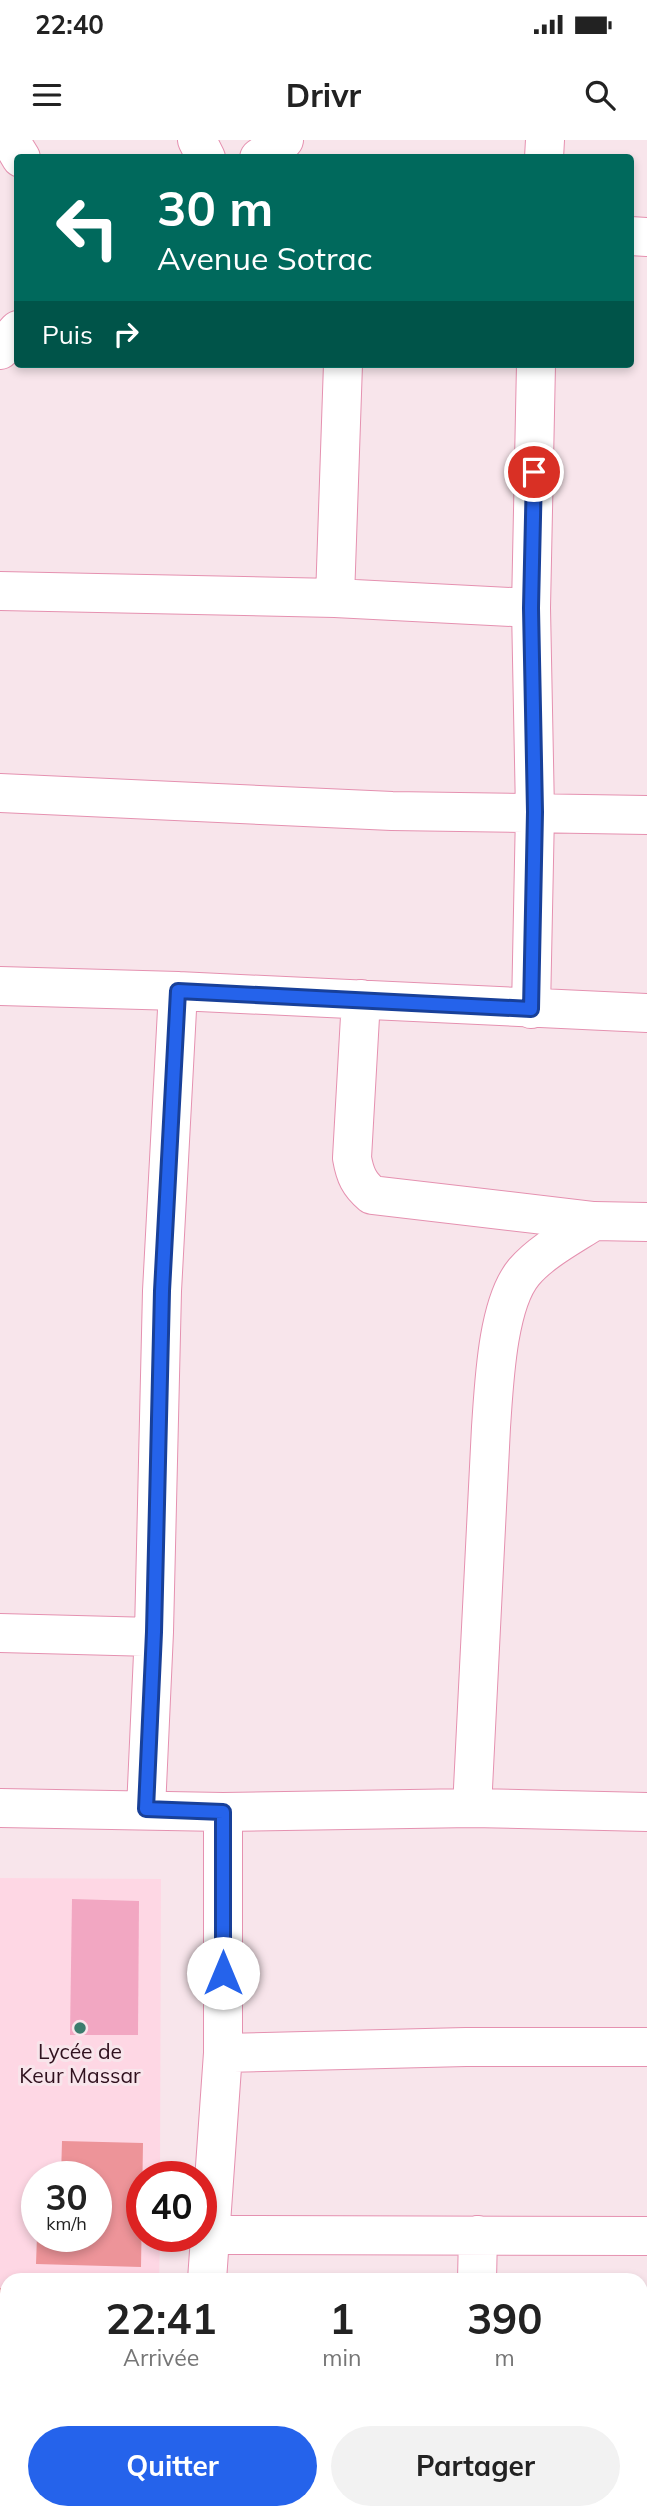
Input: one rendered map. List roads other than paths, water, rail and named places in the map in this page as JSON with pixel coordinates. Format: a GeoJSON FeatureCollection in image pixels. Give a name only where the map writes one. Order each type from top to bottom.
{"type":"FeatureCollection","features":[{"type":"Feature","properties":{"kind":"street"},"geometry":{"type":"LineString","coordinates":[[265,154],[284,140]]}},
{"type":"Feature","properties":{"kind":"street"},"geometry":{"type":"LineString","coordinates":[[335,598],[342,368]]}},
{"type":"Feature","properties":{"kind":"street"},"geometry":{"type":"LineString","coordinates":[[531,1009],[535,812],[531,608],[536,368]]}},
{"type":"Feature","properties":{"kind":"street"},"geometry":{"type":"LineString","coordinates":[[0,591],[335,598],[531,608]]}},
{"type":"Feature","properties":{"kind":"street"},"geometry":{"type":"LineString","coordinates":[[0,793],[392,811],[647,815]]}},
{"type":"Feature","properties":{"kind":"street"},"geometry":{"type":"LineString","coordinates":[[0,986],[178,991],[647,1013]]}},
{"type":"Feature","properties":{"kind":"street"},"geometry":{"type":"LineString","coordinates":[[146,1809],[162,1291],[178,991]]}},
{"type":"Feature","properties":{"kind":"street"},"geometry":{"type":"LineString","coordinates":[[360,999],[352,1158],[356,1176],[362,1187],[372,1195],[594,1221],[647,1222]]}},
{"type":"Feature","properties":{"kind":"street"},"geometry":{"type":"LineString","coordinates":[[472,1808],[491,1427],[507,1304],[524,1272],[549,1251],[594,1221]]}},
{"type":"Feature","properties":{"kind":"street"},"geometry":{"type":"LineString","coordinates":[[0,1633],[153,1637]]}},
{"type":"Feature","properties":{"kind":"street"},"geometry":{"type":"LineString","coordinates":[[0,1808],[223,1812],[472,1808],[647,1812]]}},
{"type":"Feature","properties":{"kind":"street"},"geometry":{"type":"LineString","coordinates":[[215,2161],[223,2053],[223,1812]]}},
{"type":"Feature","properties":{"kind":"street"},"geometry":{"type":"LineString","coordinates":[[223,2053],[453,2047],[647,2047]]}},
{"type":"Feature","properties":{"kind":"street"},"geometry":{"type":"LineString","coordinates":[[217,2235],[647,2236]]}},
{"type":"Feature","properties":{"kind":"street"},"geometry":{"type":"LineString","coordinates":[[477,2273],[478,2235]]}},
{"type":"Feature","properties":{"kind":"street"},"geometry":{"type":"LineString","coordinates":[[207,2273],[209,2252]]}},
{"type":"Feature","properties":{"kind":"place","name":"Lycée de Keur Massar"},"geometry":{"type":"Point","coordinates":[80,2028]}}]}
